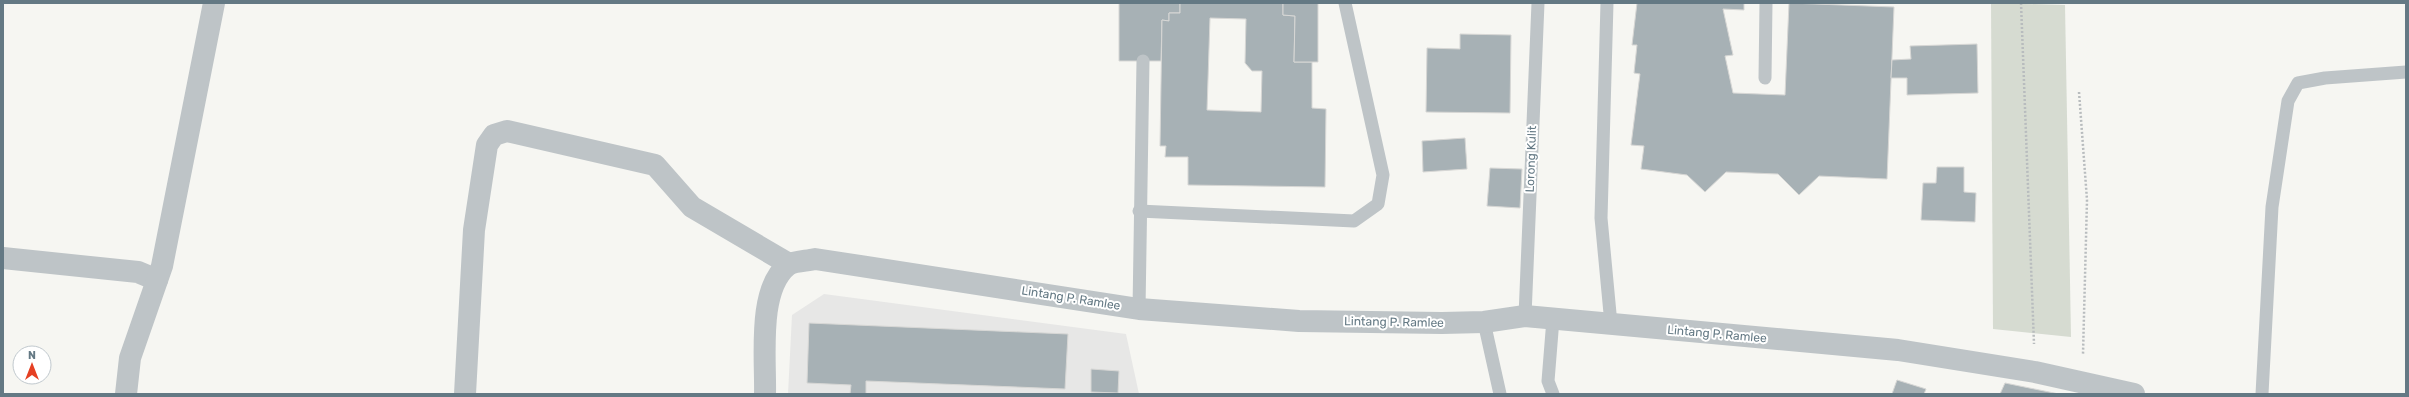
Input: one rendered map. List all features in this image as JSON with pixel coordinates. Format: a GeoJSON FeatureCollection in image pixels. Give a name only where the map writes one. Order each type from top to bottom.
{"type":"FeatureCollection","features":[{"type":"Feature","properties":{"kind":"street"},"geometry":{"type":"LineString","coordinates":[[126,394],[130,358],[157,280],[214,3]]}},
{"type":"Feature","properties":{"kind":"street"},"geometry":{"type":"LineString","coordinates":[[465,394],[474,230],[487,144],[494,135],[507,131],[655,166],[692,207],[789,264],[777,277],[770,293],[767,313],[765,394]]}},
{"type":"Feature","properties":{"kind":"street"},"geometry":{"type":"LineString","coordinates":[[3,258],[131,271],[157,280]]}},
{"type":"Feature","properties":{"kind":"street","name":"Lintang P. Ramlee"},"geometry":{"type":"LineString","coordinates":[[789,264],[815,259],[1139,309],[1298,321],[1484,322],[1525,316],[1898,350],[2035,372],[2134,394]]}},
{"type":"Feature","properties":{"kind":"lane"},"geometry":{"type":"LineString","coordinates":[[1139,211],[1354,221],[1378,204],[1383,175],[1345,3]]}},
{"type":"Feature","properties":{"kind":"lane","name":"Lorong Kulit"},"geometry":{"type":"LineString","coordinates":[[1525,316],[1538,3]]}},
{"type":"Feature","properties":{"kind":"lane"},"geometry":{"type":"LineString","coordinates":[[1607,3],[1601,218],[1610,324]]}},
{"type":"Feature","properties":{"kind":"lane"},"geometry":{"type":"LineString","coordinates":[[1765,78],[1766,3]]}},
{"type":"Feature","properties":{"kind":"lane"},"geometry":{"type":"LineString","coordinates":[[1139,309],[1139,211],[1143,61]]}},
{"type":"Feature","properties":{"kind":"lane"},"geometry":{"type":"LineString","coordinates":[[2262,394],[2272,207],[2288,101],[2298,83],[2324,78],[2406,72]]}},
{"type":"Feature","properties":{"kind":"lane"},"geometry":{"type":"LineString","coordinates":[[1552,319],[1548,382],[1553,394]]}},
{"type":"Feature","properties":{"kind":"lane"},"geometry":{"type":"LineString","coordinates":[[1484,322],[1500,394]]}},
{"type":"Feature","properties":{"kind":"path"},"geometry":{"type":"LineString","coordinates":[[2021,4],[2035,372]]}},
{"type":"Feature","properties":{"kind":"path"},"geometry":{"type":"LineString","coordinates":[[2079,92],[2087,200],[2083,383]]}},
{"type":"Feature","properties":{"kind":"shaded area"},"geometry":{"type":"Polygon","coordinates":[[[1991,3],[2065,5],[2071,337],[1993,329],[1991,3]]]}},
{"type":"Feature","properties":{"kind":"shaded area"},"geometry":{"type":"Polygon","coordinates":[[[824,294],[1126,334],[1139,394],[788,394],[792,315],[824,294]]]}},
{"type":"Feature","properties":{"kind":"building"},"geometry":{"type":"Polygon","coordinates":[[[1119,3],[1180,3],[1180,13],[1169,13],[1169,21],[1162,20],[1161,61],[1119,61],[1119,3]]]}},
{"type":"Feature","properties":{"kind":"building"},"geometry":{"type":"Polygon","coordinates":[[[1180,3],[1283,3],[1283,15],[1295,16],[1294,62],[1312,62],[1312,108],[1326,109],[1325,187],[1188,185],[1188,157],[1165,157],[1166,146],[1160,146],[1162,20],[1169,21],[1169,13],[1180,13],[1180,3]],[[1210,18],[1207,110],[1261,112],[1262,71],[1252,71],[1245,63],[1246,19],[1210,18]]]}},
{"type":"Feature","properties":{"kind":"building"},"geometry":{"type":"Polygon","coordinates":[[[1283,3],[1318,3],[1318,62],[1294,62],[1295,16],[1283,15],[1283,3]]]}},
{"type":"Feature","properties":{"kind":"building"},"geometry":{"type":"Polygon","coordinates":[[[1637,3],[1744,3],[1744,10],[1723,9],[1733,55],[1725,56],[1733,93],[1785,95],[1789,3],[1894,7],[1887,179],[1819,176],[1799,195],[1778,174],[1726,172],[1705,192],[1687,175],[1641,169],[1644,146],[1631,145],[1640,74],[1634,73],[1637,45],[1632,45],[1637,3]]]}},
{"type":"Feature","properties":{"kind":"building"},"geometry":{"type":"Polygon","coordinates":[[[1460,34],[1511,35],[1510,113],[1426,112],[1427,48],[1460,49],[1460,34]]]}},
{"type":"Feature","properties":{"kind":"building"},"geometry":{"type":"Polygon","coordinates":[[[1977,44],[1978,93],[1907,95],[1907,78],[1891,78],[1892,60],[1911,59],[1910,46],[1977,44]]]}},
{"type":"Feature","properties":{"kind":"building"},"geometry":{"type":"Polygon","coordinates":[[[1465,138],[1467,169],[1423,172],[1422,141],[1465,138]]]}},
{"type":"Feature","properties":{"kind":"building"},"geometry":{"type":"Polygon","coordinates":[[[1937,167],[1964,167],[1964,192],[1976,193],[1975,222],[1921,220],[1923,183],[1936,183],[1937,167]]]}},
{"type":"Feature","properties":{"kind":"building"},"geometry":{"type":"Polygon","coordinates":[[[1490,168],[1522,169],[1520,208],[1487,206],[1490,168]]]}},
{"type":"Feature","properties":{"kind":"building"},"geometry":{"type":"Polygon","coordinates":[[[809,323],[1068,334],[1065,389],[866,381],[866,394],[850,394],[851,385],[807,383],[809,323]]]}},
{"type":"Feature","properties":{"kind":"building"},"geometry":{"type":"Polygon","coordinates":[[[1091,369],[1119,371],[1118,393],[1091,392],[1091,369]]]}},
{"type":"Feature","properties":{"kind":"building"},"geometry":{"type":"Polygon","coordinates":[[[1897,380],[1926,389],[1924,394],[1892,394],[1897,380]]]}},
{"type":"Feature","properties":{"kind":"building"},"geometry":{"type":"Polygon","coordinates":[[[2005,383],[2059,394],[2000,394],[2005,383]]]}}]}
